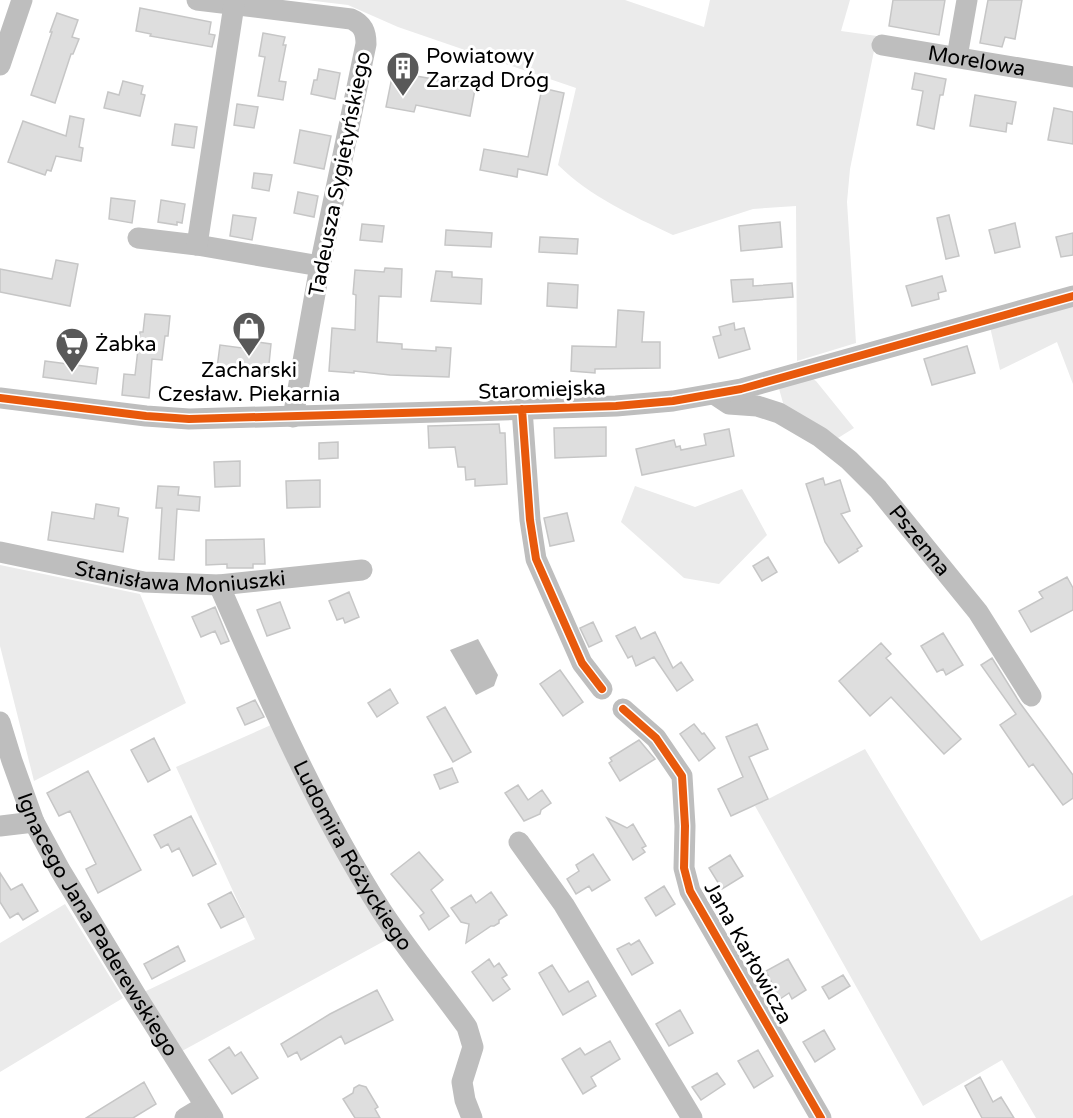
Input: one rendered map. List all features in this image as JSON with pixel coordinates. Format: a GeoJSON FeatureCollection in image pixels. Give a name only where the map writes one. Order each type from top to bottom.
{"type":"FeatureCollection","features":[{"type":"Feature","properties":{"kind":"street"},"geometry":{"type":"LineString","coordinates":[[0,65],[22,0]]}},
{"type":"Feature","properties":{"kind":"street","name":"Tadeusza Sygietyńskiego"},"geometry":{"type":"LineString","coordinates":[[197,0],[351,19],[359,22],[366,35],[293,417]]}},
{"type":"Feature","properties":{"kind":"street"},"geometry":{"type":"LineString","coordinates":[[957,57],[967,0]]}},
{"type":"Feature","properties":{"kind":"street"},"geometry":{"type":"LineString","coordinates":[[197,245],[234,5]]}},
{"type":"Feature","properties":{"kind":"street","name":"Morelowa"},"geometry":{"type":"LineString","coordinates":[[882,45],[1073,77]]}},
{"type":"Feature","properties":{"kind":"street"},"geometry":{"type":"LineString","coordinates":[[138,238],[197,245],[321,266]]}},
{"type":"Feature","properties":{"kind":"street","name":"Staromiejska"},"geometry":{"type":"LineString","coordinates":[[0,398],[146,416],[189,418],[293,417],[616,406],[673,401],[774,380],[1073,296]]}},
{"type":"Feature","properties":{"kind":"street"},"geometry":{"type":"LineString","coordinates":[[774,380],[779,414]]}},
{"type":"Feature","properties":{"kind":"street","name":"Pszenna"},"geometry":{"type":"LineString","coordinates":[[714,394],[729,404],[757,406],[779,414],[820,437],[849,460],[878,489],[978,612],[1031,696]]}},
{"type":"Feature","properties":{"kind":"street"},"geometry":{"type":"LineString","coordinates":[[522,409],[530,520],[536,559],[582,663],[602,689]]}},
{"type":"Feature","properties":{"kind":"street","name":"Stanisława Moniuszki"},"geometry":{"type":"LineString","coordinates":[[0,552],[144,582],[219,585],[362,570]]}},
{"type":"Feature","properties":{"kind":"street","name":"Ludomira Różyckiego"},"geometry":{"type":"LineString","coordinates":[[219,585],[279,722],[315,797],[382,911],[467,1027],[473,1047],[462,1082],[465,1100],[472,1118]]}},
{"type":"Feature","properties":{"kind":"street","name":"Jana Karłowicza"},"geometry":{"type":"LineString","coordinates":[[623,709],[656,738],[682,776],[685,826],[684,868],[690,891],[821,1118]]}},
{"type":"Feature","properties":{"kind":"street","name":"Ignacego Jana Paderewskiego"},"geometry":{"type":"LineString","coordinates":[[0,722],[34,822],[123,975],[209,1112]]}},
{"type":"Feature","properties":{"kind":"street"},"geometry":{"type":"LineString","coordinates":[[0,826],[34,822]]}},
{"type":"Feature","properties":{"kind":"street"},"geometry":{"type":"LineString","coordinates":[[519,842],[564,905],[692,1118]]}},
{"type":"Feature","properties":{"kind":"street"},"geometry":{"type":"LineString","coordinates":[[185,1118],[209,1112]]}},
{"type":"Feature","properties":{"kind":"shaded area"},"geometry":{"type":"Polygon","coordinates":[[[306,0],[625,0],[704,27],[710,0],[850,0],[841,31],[877,36],[850,169],[847,202],[856,343],[797,361],[796,206],[753,209],[673,235],[598,196],[558,165],[576,88],[398,27],[348,5],[306,0]]]}},
{"type":"Feature","properties":{"kind":"shaded area"},"geometry":{"type":"Polygon","coordinates":[[[1073,304],[1073,384],[1057,342],[1000,370],[990,327],[1073,304]]]}},
{"type":"Feature","properties":{"kind":"shaded area"},"geometry":{"type":"Polygon","coordinates":[[[808,376],[816,381],[854,428],[838,438],[785,410],[778,385],[808,376]]]}},
{"type":"Feature","properties":{"kind":"shaded area"},"geometry":{"type":"Polygon","coordinates":[[[635,486],[695,507],[742,489],[767,535],[719,584],[684,578],[621,522],[635,486]]]}},
{"type":"Feature","properties":{"kind":"shaded area"},"geometry":{"type":"Polygon","coordinates":[[[0,565],[140,594],[186,703],[34,781],[0,646],[0,565]]]}},
{"type":"Feature","properties":{"kind":"shaded area"},"geometry":{"type":"Polygon","coordinates":[[[478,639],[498,675],[494,686],[476,695],[450,650],[478,639]]]}},
{"type":"Feature","properties":{"kind":"shaded area"},"geometry":{"type":"Polygon","coordinates":[[[271,725],[388,939],[182,1051],[144,992],[255,939],[176,767],[271,725]]]}},
{"type":"Feature","properties":{"kind":"shaded area"},"geometry":{"type":"Polygon","coordinates":[[[865,749],[981,941],[1073,895],[1073,1118],[1036,1118],[1002,1060],[923,1106],[755,806],[865,749]]]}},
{"type":"Feature","properties":{"kind":"shaded area"},"geometry":{"type":"Polygon","coordinates":[[[65,904],[123,998],[0,1072],[0,943],[65,904]]]}},
{"type":"Feature","properties":{"kind":"building"},"geometry":{"type":"Polygon","coordinates":[[[893,0],[945,0],[939,35],[889,26],[893,0]]]}},
{"type":"Feature","properties":{"kind":"building"},"geometry":{"type":"Polygon","coordinates":[[[988,0],[1022,0],[1015,39],[1005,37],[1002,47],[980,43],[988,0]]]}},
{"type":"Feature","properties":{"kind":"building"},"geometry":{"type":"Polygon","coordinates":[[[140,8],[211,22],[209,34],[215,35],[212,47],[150,36],[151,34],[136,31],[140,8]]]}},
{"type":"Feature","properties":{"kind":"building"},"geometry":{"type":"Polygon","coordinates":[[[57,13],[78,20],[72,37],[79,39],[71,54],[55,103],[31,95],[57,13]]]}},
{"type":"Feature","properties":{"kind":"building"},"geometry":{"type":"Polygon","coordinates":[[[263,33],[285,37],[283,45],[286,45],[279,81],[286,82],[283,100],[258,96],[265,57],[259,56],[263,33]]]}},
{"type":"Feature","properties":{"kind":"building"},"geometry":{"type":"Polygon","coordinates":[[[319,69],[340,73],[335,99],[311,94],[319,69]]]}},
{"type":"Feature","properties":{"kind":"building"},"geometry":{"type":"Polygon","coordinates":[[[393,72],[476,84],[470,116],[416,105],[414,112],[386,107],[393,72]]]}},
{"type":"Feature","properties":{"kind":"building"},"geometry":{"type":"Polygon","coordinates":[[[915,73],[946,79],[943,95],[940,95],[934,129],[917,125],[923,91],[912,89],[915,73]]]}},
{"type":"Feature","properties":{"kind":"building"},"geometry":{"type":"Polygon","coordinates":[[[123,81],[143,86],[141,94],[145,95],[140,116],[104,108],[108,92],[119,95],[123,81]]]}},
{"type":"Feature","properties":{"kind":"building"},"geometry":{"type":"Polygon","coordinates":[[[542,88],[564,93],[547,175],[518,169],[517,177],[480,170],[484,149],[528,157],[542,88]]]}},
{"type":"Feature","properties":{"kind":"building"},"geometry":{"type":"Polygon","coordinates":[[[975,95],[1016,102],[1012,124],[1007,123],[1006,132],[970,126],[975,95]]]}},
{"type":"Feature","properties":{"kind":"building"},"geometry":{"type":"Polygon","coordinates":[[[237,104],[258,107],[254,128],[234,125],[237,104]]]}},
{"type":"Feature","properties":{"kind":"building"},"geometry":{"type":"Polygon","coordinates":[[[1054,108],[1073,112],[1073,144],[1048,140],[1054,108]]]}},
{"type":"Feature","properties":{"kind":"building"},"geometry":{"type":"Polygon","coordinates":[[[70,116],[84,119],[79,147],[83,148],[81,161],[56,156],[51,171],[47,170],[45,175],[8,162],[23,121],[66,136],[70,116]]]}},
{"type":"Feature","properties":{"kind":"building"},"geometry":{"type":"Polygon","coordinates":[[[175,124],[197,127],[194,148],[172,145],[175,124]]]}},
{"type":"Feature","properties":{"kind":"building"},"geometry":{"type":"Polygon","coordinates":[[[300,130],[331,136],[324,169],[294,163],[300,130]]]}},
{"type":"Feature","properties":{"kind":"building"},"geometry":{"type":"Polygon","coordinates":[[[254,173],[272,175],[269,191],[252,188],[254,173]]]}},
{"type":"Feature","properties":{"kind":"building"},"geometry":{"type":"Polygon","coordinates":[[[298,192],[318,196],[314,217],[294,213],[298,192]]]}},
{"type":"Feature","properties":{"kind":"building"},"geometry":{"type":"Polygon","coordinates":[[[111,198],[135,201],[132,223],[109,219],[111,198]]]}},
{"type":"Feature","properties":{"kind":"building"},"geometry":{"type":"Polygon","coordinates":[[[161,200],[185,204],[182,223],[177,222],[177,225],[158,222],[161,200]]]}},
{"type":"Feature","properties":{"kind":"building"},"geometry":{"type":"Polygon","coordinates":[[[233,215],[256,218],[252,240],[230,236],[233,215]]]}},
{"type":"Feature","properties":{"kind":"building"},"geometry":{"type":"Polygon","coordinates":[[[949,215],[959,256],[946,259],[937,218],[949,215]]]}},
{"type":"Feature","properties":{"kind":"building"},"geometry":{"type":"Polygon","coordinates":[[[780,222],[782,247],[741,251],[739,226],[780,222]]]}},
{"type":"Feature","properties":{"kind":"building"},"geometry":{"type":"Polygon","coordinates":[[[1015,223],[1020,247],[995,253],[989,230],[1015,223]]]}},
{"type":"Feature","properties":{"kind":"building"},"geometry":{"type":"Polygon","coordinates":[[[362,224],[384,226],[382,242],[360,240],[362,224]]]}},
{"type":"Feature","properties":{"kind":"building"},"geometry":{"type":"Polygon","coordinates":[[[446,230],[492,233],[491,247],[445,245],[446,230]]]}},
{"type":"Feature","properties":{"kind":"building"},"geometry":{"type":"Polygon","coordinates":[[[1073,233],[1073,255],[1061,257],[1056,237],[1073,233]]]}},
{"type":"Feature","properties":{"kind":"building"},"geometry":{"type":"Polygon","coordinates":[[[540,237],[578,239],[577,254],[539,252],[540,237]]]}},
{"type":"Feature","properties":{"kind":"building"},"geometry":{"type":"Polygon","coordinates":[[[56,260],[78,264],[70,306],[0,292],[0,269],[52,279],[56,260]]]}},
{"type":"Feature","properties":{"kind":"building"},"geometry":{"type":"Polygon","coordinates":[[[385,268],[402,269],[401,297],[379,296],[377,342],[402,344],[402,349],[436,351],[436,347],[451,348],[449,377],[329,371],[332,328],[355,330],[356,295],[353,294],[355,270],[384,272],[385,268]]]}},
{"type":"Feature","properties":{"kind":"building"},"geometry":{"type":"Polygon","coordinates":[[[436,271],[452,272],[452,277],[482,279],[481,304],[431,301],[436,271]]]}},
{"type":"Feature","properties":{"kind":"building"},"geometry":{"type":"Polygon","coordinates":[[[942,276],[946,291],[938,293],[939,299],[912,306],[906,286],[942,276]]]}},
{"type":"Feature","properties":{"kind":"building"},"geometry":{"type":"Polygon","coordinates":[[[753,279],[753,286],[792,283],[793,297],[733,302],[731,280],[753,279]]]}},
{"type":"Feature","properties":{"kind":"building"},"geometry":{"type":"Polygon","coordinates":[[[548,283],[578,285],[577,308],[547,306],[548,283]]]}},
{"type":"Feature","properties":{"kind":"building"},"geometry":{"type":"Polygon","coordinates":[[[618,310],[644,312],[642,342],[660,342],[660,368],[595,369],[595,373],[571,371],[572,346],[616,347],[618,310]]]}},
{"type":"Feature","properties":{"kind":"building"},"geometry":{"type":"Polygon","coordinates":[[[145,314],[170,316],[162,360],[152,359],[149,398],[122,395],[124,374],[135,375],[140,332],[143,332],[145,314]]]}},
{"type":"Feature","properties":{"kind":"building"},"geometry":{"type":"Polygon","coordinates":[[[734,323],[735,330],[744,328],[750,349],[719,358],[713,337],[721,335],[719,327],[734,323]]]}},
{"type":"Feature","properties":{"kind":"building"},"geometry":{"type":"Polygon","coordinates":[[[243,340],[271,344],[268,374],[217,368],[220,345],[242,348],[243,340]]]}},
{"type":"Feature","properties":{"kind":"building"},"geometry":{"type":"Polygon","coordinates":[[[967,346],[975,373],[932,385],[924,359],[967,346]]]}},
{"type":"Feature","properties":{"kind":"building"},"geometry":{"type":"Polygon","coordinates":[[[45,361],[98,368],[96,384],[43,377],[45,361]]]}},
{"type":"Feature","properties":{"kind":"building"},"geometry":{"type":"Polygon","coordinates":[[[499,424],[500,433],[505,433],[507,484],[475,486],[475,479],[466,480],[465,467],[458,467],[455,447],[429,448],[428,426],[499,424]]]}},
{"type":"Feature","properties":{"kind":"building"},"geometry":{"type":"Polygon","coordinates":[[[606,427],[606,456],[555,458],[554,428],[606,427]]]}},
{"type":"Feature","properties":{"kind":"building"},"geometry":{"type":"Polygon","coordinates":[[[729,429],[734,456],[642,475],[636,449],[674,440],[676,447],[680,446],[681,450],[706,445],[704,434],[729,429]]]}},
{"type":"Feature","properties":{"kind":"building"},"geometry":{"type":"Polygon","coordinates":[[[338,442],[338,458],[319,459],[319,443],[338,442]]]}},
{"type":"Feature","properties":{"kind":"building"},"geometry":{"type":"Polygon","coordinates":[[[240,461],[240,486],[215,487],[214,462],[240,461]]]}},
{"type":"Feature","properties":{"kind":"building"},"geometry":{"type":"Polygon","coordinates":[[[823,478],[825,485],[840,480],[850,511],[841,514],[862,546],[839,563],[825,542],[806,484],[823,478]]]}},
{"type":"Feature","properties":{"kind":"building"},"geometry":{"type":"Polygon","coordinates":[[[320,480],[320,507],[287,508],[286,481],[320,480]]]}},
{"type":"Feature","properties":{"kind":"building"},"geometry":{"type":"Polygon","coordinates":[[[158,486],[179,487],[178,495],[200,497],[199,511],[177,509],[174,560],[159,559],[162,508],[156,508],[158,486]]]}},
{"type":"Feature","properties":{"kind":"building"},"geometry":{"type":"Polygon","coordinates":[[[96,504],[119,508],[118,516],[128,518],[123,552],[48,540],[52,512],[94,519],[96,504]]]}},
{"type":"Feature","properties":{"kind":"building"},"geometry":{"type":"Polygon","coordinates":[[[567,513],[574,541],[550,546],[544,518],[567,513]]]}},
{"type":"Feature","properties":{"kind":"building"},"geometry":{"type":"Polygon","coordinates":[[[264,539],[265,564],[253,564],[253,568],[227,568],[227,564],[206,565],[206,540],[264,539]]]}},
{"type":"Feature","properties":{"kind":"building"},"geometry":{"type":"Polygon","coordinates":[[[768,557],[777,572],[762,581],[753,566],[768,557]]]}},
{"type":"Feature","properties":{"kind":"building"},"geometry":{"type":"Polygon","coordinates":[[[1067,577],[1073,588],[1073,610],[1031,632],[1019,611],[1043,598],[1039,592],[1067,577]]]}},
{"type":"Feature","properties":{"kind":"building"},"geometry":{"type":"Polygon","coordinates":[[[349,592],[359,617],[345,623],[343,618],[337,620],[329,601],[349,592]]]}},
{"type":"Feature","properties":{"kind":"building"},"geometry":{"type":"Polygon","coordinates":[[[280,602],[290,628],[267,636],[257,610],[280,602]]]}},
{"type":"Feature","properties":{"kind":"building"},"geometry":{"type":"Polygon","coordinates":[[[215,607],[229,641],[221,644],[215,631],[201,637],[192,617],[215,607]]]}},
{"type":"Feature","properties":{"kind":"building"},"geometry":{"type":"Polygon","coordinates":[[[593,622],[602,641],[589,647],[580,628],[593,622]]]}},
{"type":"Feature","properties":{"kind":"building"},"geometry":{"type":"Polygon","coordinates":[[[635,627],[641,639],[655,632],[673,668],[681,662],[693,680],[677,691],[654,657],[636,666],[632,656],[628,658],[616,636],[635,627]]]}},
{"type":"Feature","properties":{"kind":"building"},"geometry":{"type":"Polygon","coordinates":[[[943,633],[963,665],[946,675],[943,669],[937,672],[921,646],[943,633]]]}},
{"type":"Feature","properties":{"kind":"building"},"geometry":{"type":"Polygon","coordinates":[[[881,643],[891,654],[886,658],[961,739],[944,754],[891,697],[870,716],[839,681],[881,643]]]}},
{"type":"Feature","properties":{"kind":"building"},"geometry":{"type":"Polygon","coordinates":[[[992,658],[1020,703],[1073,775],[1073,798],[1063,805],[1033,764],[1029,767],[1000,725],[1016,714],[981,665],[992,658]]]}},
{"type":"Feature","properties":{"kind":"building"},"geometry":{"type":"Polygon","coordinates":[[[560,670],[583,702],[563,716],[540,684],[560,670]]]}},
{"type":"Feature","properties":{"kind":"building"},"geometry":{"type":"Polygon","coordinates":[[[390,689],[398,703],[377,717],[368,703],[390,689]]]}},
{"type":"Feature","properties":{"kind":"building"},"geometry":{"type":"Polygon","coordinates":[[[255,700],[264,717],[245,725],[237,708],[255,700]]]}},
{"type":"Feature","properties":{"kind":"building"},"geometry":{"type":"Polygon","coordinates":[[[445,707],[471,752],[453,762],[427,717],[445,707]]]}},
{"type":"Feature","properties":{"kind":"building"},"geometry":{"type":"Polygon","coordinates":[[[694,724],[715,748],[699,761],[680,734],[694,724]]]}},
{"type":"Feature","properties":{"kind":"building"},"geometry":{"type":"Polygon","coordinates":[[[757,724],[768,749],[749,757],[768,799],[731,816],[718,789],[743,777],[726,737],[757,724]]]}},
{"type":"Feature","properties":{"kind":"building"},"geometry":{"type":"Polygon","coordinates":[[[154,738],[170,770],[148,782],[131,750],[154,738]]]}},
{"type":"Feature","properties":{"kind":"building"},"geometry":{"type":"Polygon","coordinates":[[[639,740],[655,759],[620,781],[609,763],[612,761],[610,758],[639,740]]]}},
{"type":"Feature","properties":{"kind":"building"},"geometry":{"type":"Polygon","coordinates":[[[452,768],[458,782],[440,789],[434,775],[452,768]]]}},
{"type":"Feature","properties":{"kind":"building"},"geometry":{"type":"Polygon","coordinates":[[[88,771],[141,870],[98,893],[86,869],[96,864],[70,811],[59,816],[47,793],[88,771]]]}},
{"type":"Feature","properties":{"kind":"building"},"geometry":{"type":"Polygon","coordinates":[[[518,785],[528,800],[542,790],[551,803],[541,810],[540,814],[524,821],[505,793],[518,785]]]}},
{"type":"Feature","properties":{"kind":"building"},"geometry":{"type":"Polygon","coordinates":[[[191,816],[216,864],[193,876],[179,848],[172,852],[168,844],[161,848],[154,835],[191,816]]]}},
{"type":"Feature","properties":{"kind":"building"},"geometry":{"type":"Polygon","coordinates":[[[607,818],[627,828],[633,824],[646,846],[642,848],[645,852],[633,860],[607,818]]]}},
{"type":"Feature","properties":{"kind":"building"},"geometry":{"type":"Polygon","coordinates":[[[419,852],[443,880],[431,890],[449,916],[429,930],[420,916],[424,913],[391,874],[419,852]]]}},
{"type":"Feature","properties":{"kind":"building"},"geometry":{"type":"Polygon","coordinates":[[[593,854],[610,880],[592,891],[589,886],[576,894],[567,879],[579,871],[576,865],[593,854]]]}},
{"type":"Feature","properties":{"kind":"building"},"geometry":{"type":"Polygon","coordinates":[[[730,855],[743,876],[722,889],[709,868],[730,855]]]}},
{"type":"Feature","properties":{"kind":"building"},"geometry":{"type":"Polygon","coordinates":[[[0,873],[11,890],[22,884],[38,911],[23,920],[18,913],[10,918],[0,902],[0,873]]]}},
{"type":"Feature","properties":{"kind":"building"},"geometry":{"type":"Polygon","coordinates":[[[664,886],[675,904],[656,916],[645,898],[664,886]]]}},
{"type":"Feature","properties":{"kind":"building"},"geometry":{"type":"Polygon","coordinates":[[[231,892],[244,917],[221,928],[208,904],[231,892]]]}},
{"type":"Feature","properties":{"kind":"building"},"geometry":{"type":"Polygon","coordinates":[[[491,892],[507,915],[499,920],[499,923],[466,943],[469,924],[461,922],[451,908],[471,895],[476,903],[491,892]]]}},
{"type":"Feature","properties":{"kind":"building"},"geometry":{"type":"Polygon","coordinates":[[[639,940],[653,963],[632,975],[617,949],[639,940]]]}},
{"type":"Feature","properties":{"kind":"building"},"geometry":{"type":"Polygon","coordinates":[[[178,946],[185,961],[152,979],[144,964],[178,946]]]}},
{"type":"Feature","properties":{"kind":"building"},"geometry":{"type":"Polygon","coordinates":[[[489,959],[494,967],[499,963],[507,975],[502,978],[510,989],[493,1001],[472,972],[489,959]]]}},
{"type":"Feature","properties":{"kind":"building"},"geometry":{"type":"Polygon","coordinates":[[[788,959],[806,990],[792,999],[789,993],[780,999],[766,971],[788,959]]]}},
{"type":"Feature","properties":{"kind":"building"},"geometry":{"type":"Polygon","coordinates":[[[552,965],[569,992],[588,981],[596,996],[563,1015],[539,973],[552,965]]]}},
{"type":"Feature","properties":{"kind":"building"},"geometry":{"type":"Polygon","coordinates":[[[843,975],[850,986],[829,999],[822,987],[843,975]]]}},
{"type":"Feature","properties":{"kind":"building"},"geometry":{"type":"Polygon","coordinates":[[[377,990],[393,1020],[345,1044],[341,1036],[301,1060],[297,1052],[288,1057],[281,1044],[330,1014],[377,990]]]}},
{"type":"Feature","properties":{"kind":"building"},"geometry":{"type":"Polygon","coordinates":[[[680,1010],[693,1033],[669,1046],[656,1024],[680,1010]]]}},
{"type":"Feature","properties":{"kind":"building"},"geometry":{"type":"Polygon","coordinates":[[[824,1030],[835,1049],[815,1062],[803,1042],[824,1030]]]}},
{"type":"Feature","properties":{"kind":"building"},"geometry":{"type":"Polygon","coordinates":[[[610,1041],[620,1059],[591,1077],[596,1086],[583,1094],[562,1059],[580,1048],[585,1055],[610,1041]]]}},
{"type":"Feature","properties":{"kind":"building"},"geometry":{"type":"Polygon","coordinates":[[[229,1047],[235,1056],[241,1052],[258,1078],[232,1094],[209,1060],[229,1047]]]}},
{"type":"Feature","properties":{"kind":"building"},"geometry":{"type":"Polygon","coordinates":[[[758,1050],[773,1076],[754,1088],[738,1061],[758,1050]]]}},
{"type":"Feature","properties":{"kind":"building"},"geometry":{"type":"Polygon","coordinates":[[[717,1073],[725,1084],[701,1100],[692,1087],[717,1073]]]}},
{"type":"Feature","properties":{"kind":"building"},"geometry":{"type":"Polygon","coordinates":[[[980,1077],[993,1102],[1001,1097],[1014,1118],[982,1118],[965,1086],[980,1077]]]}},
{"type":"Feature","properties":{"kind":"building"},"geometry":{"type":"Polygon","coordinates":[[[144,1082],[156,1104],[133,1118],[86,1118],[144,1082]]]}},
{"type":"Feature","properties":{"kind":"building"},"geometry":{"type":"Polygon","coordinates":[[[359,1085],[366,1087],[378,1107],[375,1109],[380,1118],[355,1118],[343,1099],[353,1093],[354,1088],[359,1085]]]}},
{"type":"Feature","properties":{"kind":"cycle path"},"geometry":{"type":"LineString","coordinates":[[0,398],[189,419],[616,406],[673,401],[741,389],[1073,296]]}},
{"type":"Feature","properties":{"kind":"cycle path"},"geometry":{"type":"LineString","coordinates":[[522,409],[530,520],[536,559],[582,663],[602,689]]}},
{"type":"Feature","properties":{"kind":"cycle path"},"geometry":{"type":"LineString","coordinates":[[623,709],[656,738],[682,776],[685,826],[684,868],[690,891],[821,1118]]}},
{"type":"Feature","properties":{"kind":"place","name":"Powiatowy Zarząd Dróg"},"geometry":{"type":"Point","coordinates":[403,97]}},
{"type":"Feature","properties":{"kind":"place","name":"Zacharski Czesław. Piekarnia"},"geometry":{"type":"Point","coordinates":[249,357]}},
{"type":"Feature","properties":{"kind":"place","name":"Żabka"},"geometry":{"type":"Point","coordinates":[72,373]}}]}
